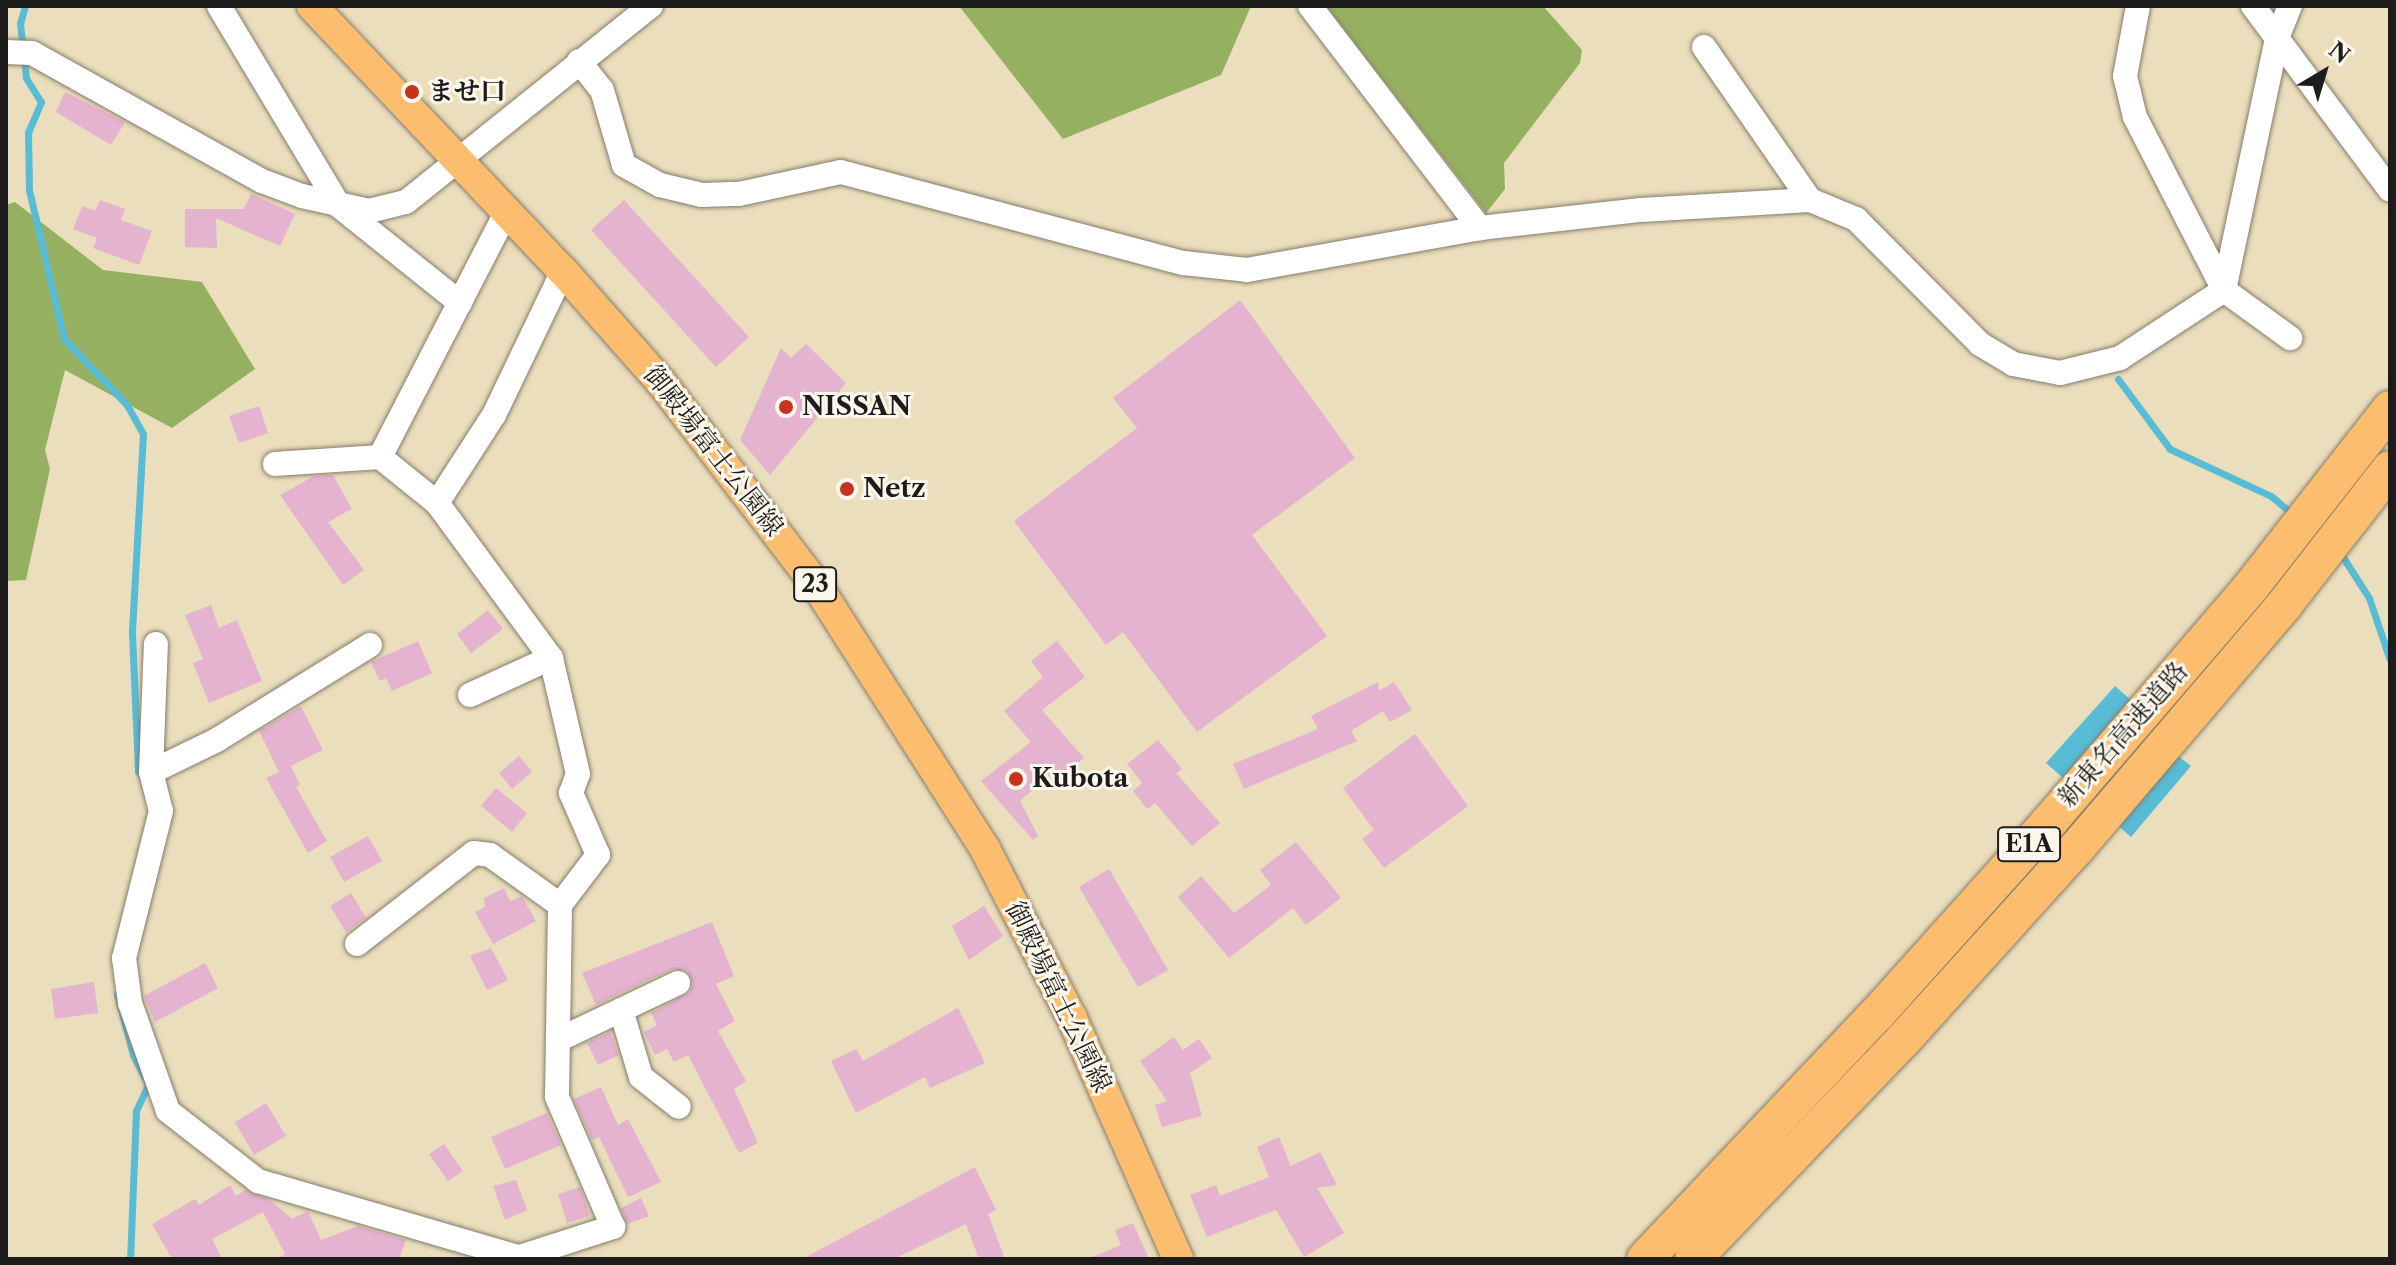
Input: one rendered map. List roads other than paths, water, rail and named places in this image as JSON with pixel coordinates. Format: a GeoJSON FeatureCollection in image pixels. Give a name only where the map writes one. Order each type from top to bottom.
{"type":"FeatureCollection","features":[{"type":"Feature","properties":{"kind":"highway","name":"新東名高速道路"},"geometry":{"type":"LineString","coordinates":[[1645,1259],[1877,1014],[2049,822],[2251,587],[2390,409]]}},
{"type":"Feature","properties":{"kind":"highway","name":"新東名高速道路"},"geometry":{"type":"LineString","coordinates":[[1693,1259],[1904,1039],[2075,850],[2284,605],[2390,469]]}},
{"type":"Feature","properties":{"kind":"main road","name":"御殿場富士公園線"},"geometry":{"type":"LineString","coordinates":[[312,6],[563,271],[742,484],[891,696],[985,849],[1071,1016],[1178,1259]]}},
{"type":"Feature","properties":{"kind":"street"},"geometry":{"type":"LineString","coordinates":[[219,6],[339,206],[460,303]]}},
{"type":"Feature","properties":{"kind":"street"},"geometry":{"type":"LineString","coordinates":[[7,50],[32,53],[262,181],[339,206],[369,211],[406,202],[651,6]]}},
{"type":"Feature","properties":{"kind":"street"},"geometry":{"type":"LineString","coordinates":[[1310,6],[1480,228]]}},
{"type":"Feature","properties":{"kind":"street"},"geometry":{"type":"LineString","coordinates":[[2138,6],[2125,76],[2135,117],[2224,290],[2290,338]]}},
{"type":"Feature","properties":{"kind":"street"},"geometry":{"type":"LineString","coordinates":[[2253,6],[2390,190]]}},
{"type":"Feature","properties":{"kind":"street"},"geometry":{"type":"LineString","coordinates":[[579,61],[602,90],[624,165],[660,185],[702,195],[739,194],[841,172],[1184,263],[1247,270],[1480,228],[1641,210],[1810,200],[1856,219],[1980,344],[2013,364],[2060,373],[2120,358],[2224,290],[2277,38],[2290,6]]}},
{"type":"Feature","properties":{"kind":"street"},"geometry":{"type":"LineString","coordinates":[[1704,47],[1810,200]]}},
{"type":"Feature","properties":{"kind":"street"},"geometry":{"type":"LineString","coordinates":[[380,457],[507,211]]}},
{"type":"Feature","properties":{"kind":"street"},"geometry":{"type":"LineString","coordinates":[[437,503],[494,415],[563,271]]}},
{"type":"Feature","properties":{"kind":"street"},"geometry":{"type":"LineString","coordinates":[[156,644],[151,772],[161,811],[124,958],[130,1003],[168,1111],[258,1181],[524,1258],[613,1227],[557,1097],[560,905],[598,855],[571,793],[578,774],[554,668],[437,503],[380,457],[275,464]]}},
{"type":"Feature","properties":{"kind":"street"},"geometry":{"type":"LineString","coordinates":[[151,772],[217,740],[370,645]]}},
{"type":"Feature","properties":{"kind":"street"},"geometry":{"type":"LineString","coordinates":[[470,695],[554,668]]}},
{"type":"Feature","properties":{"kind":"street"},"geometry":{"type":"LineString","coordinates":[[357,944],[474,853],[490,855],[560,905]]}},
{"type":"Feature","properties":{"kind":"street"},"geometry":{"type":"LineString","coordinates":[[558,1040],[678,983]]}},
{"type":"Feature","properties":{"kind":"street"},"geometry":{"type":"LineString","coordinates":[[621,1010],[641,1077],[679,1107]]}},
{"type":"Feature","properties":{"kind":"water"},"geometry":{"type":"Polygon","coordinates":[[[2115,686],[2180,743],[2173,752],[2191,766],[2131,837],[2046,763],[2115,686]]]}},
{"type":"Feature","properties":{"kind":"waterway"},"geometry":{"type":"LineString","coordinates":[[25,6],[20,23],[26,78],[41,102],[28,132],[29,190],[64,339],[127,405],[143,434],[132,633],[138,771],[143,777]]}},
{"type":"Feature","properties":{"kind":"waterway"},"geometry":{"type":"LineString","coordinates":[[2118,379],[2170,449],[2271,496],[2295,516]]}},
{"type":"Feature","properties":{"kind":"waterway"},"geometry":{"type":"LineString","coordinates":[[2339,551],[2369,598],[2390,660]]}},
{"type":"Feature","properties":{"kind":"waterway"},"geometry":{"type":"LineString","coordinates":[[117,994],[133,1055],[148,1085],[136,1111],[130,1259]]}},
{"type":"Feature","properties":{"kind":"place","name":"ませ口"},"geometry":{"type":"Point","coordinates":[412,92]}},
{"type":"Feature","properties":{"kind":"place","name":"NISSAN"},"geometry":{"type":"Point","coordinates":[786,407]}},
{"type":"Feature","properties":{"kind":"place","name":"Netz"},"geometry":{"type":"Point","coordinates":[847,489]}},
{"type":"Feature","properties":{"kind":"place","name":"Kubota"},"geometry":{"type":"Point","coordinates":[1016,779]}}]}
